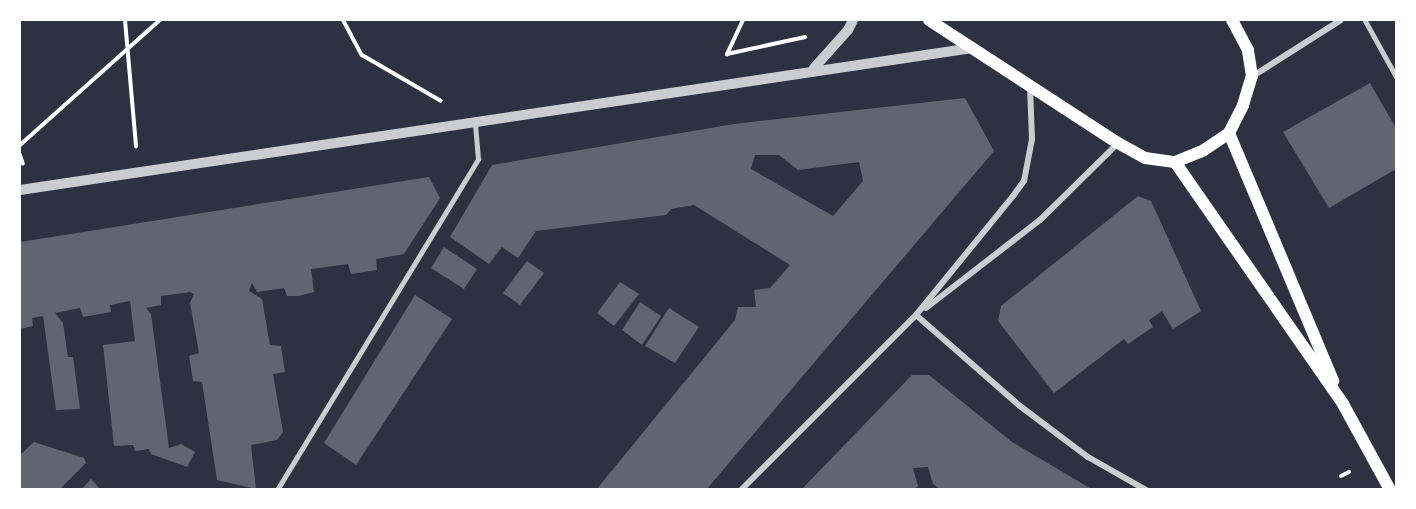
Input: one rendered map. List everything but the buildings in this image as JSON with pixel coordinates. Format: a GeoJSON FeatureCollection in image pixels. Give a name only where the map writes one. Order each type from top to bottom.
{"type":"FeatureCollection","features":[{"type":"Feature","properties":{"kind":"main road"},"geometry":{"type":"LineString","coordinates":[[929,20],[1118,143],[1145,158],[1175,162],[1204,150],[1229,133],[1252,76],[1248,50],[1232,20]]}},
{"type":"Feature","properties":{"kind":"main road"},"geometry":{"type":"LineString","coordinates":[[1229,133],[1343,404]]}},
{"type":"Feature","properties":{"kind":"main road"},"geometry":{"type":"LineString","coordinates":[[1175,162],[1343,404],[1390,489]]}},
{"type":"Feature","properties":{"kind":"street"},"geometry":{"type":"LineString","coordinates":[[814,68],[849,30],[853,20]]}},
{"type":"Feature","properties":{"kind":"street"},"geometry":{"type":"LineString","coordinates":[[1252,76],[1341,20]]}},
{"type":"Feature","properties":{"kind":"street"},"geometry":{"type":"LineString","coordinates":[[20,190],[814,68],[883,63],[972,48]]}},
{"type":"Feature","properties":{"kind":"street"},"geometry":{"type":"LineString","coordinates":[[741,489],[916,315],[1024,181],[1032,139],[1030,87]]}},
{"type":"Feature","properties":{"kind":"street"},"geometry":{"type":"LineString","coordinates":[[916,315],[1040,220],[1118,143]]}},
{"type":"Feature","properties":{"kind":"street"},"geometry":{"type":"LineString","coordinates":[[916,315],[1029,412],[1088,457],[1146,489]]}},
{"type":"Feature","properties":{"kind":"lane"},"geometry":{"type":"LineString","coordinates":[[1365,20],[1396,76]]}},
{"type":"Feature","properties":{"kind":"lane"},"geometry":{"type":"LineString","coordinates":[[277,489],[478,159],[475,119]]}},
{"type":"Feature","properties":{"kind":"path"},"geometry":{"type":"LineString","coordinates":[[125,20],[136,153]]}},
{"type":"Feature","properties":{"kind":"path"},"geometry":{"type":"LineString","coordinates":[[20,145],[160,20]]}},
{"type":"Feature","properties":{"kind":"path"},"geometry":{"type":"LineString","coordinates":[[343,20],[362,55],[447,104]]}},
{"type":"Feature","properties":{"kind":"path"},"geometry":{"type":"LineString","coordinates":[[743,20],[727,54],[794,41],[810,34]]}},
{"type":"Feature","properties":{"kind":"path"},"geometry":{"type":"LineString","coordinates":[[1341,476],[1349,472]]}}]}
